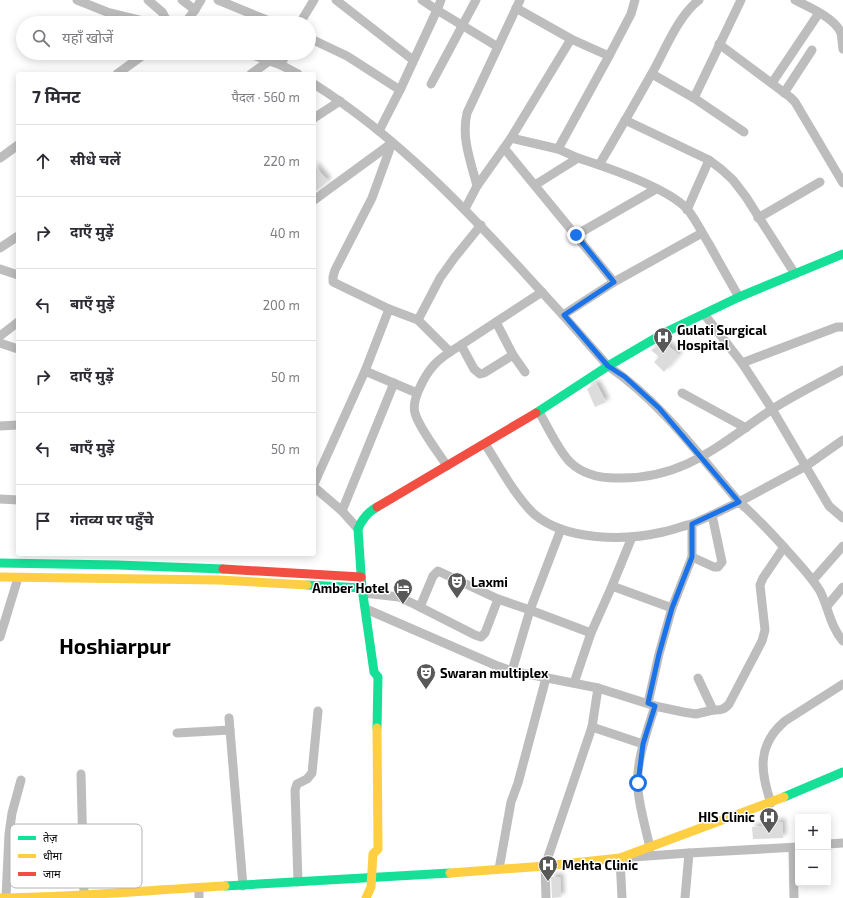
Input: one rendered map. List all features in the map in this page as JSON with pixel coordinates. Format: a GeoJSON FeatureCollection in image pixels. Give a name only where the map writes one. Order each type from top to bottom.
{"type":"FeatureCollection","features":[{"type":"Feature","properties":{"kind":"main road"},"geometry":{"type":"LineString","coordinates":[[368,896],[372,878],[373,854],[378,849],[378,677],[374,672],[361,577],[358,529],[361,521],[372,510],[539,412],[608,366],[666,332],[739,297],[843,254]]}},
{"type":"Feature","properties":{"kind":"main road"},"geometry":{"type":"LineString","coordinates":[[0,564],[117,565],[291,572],[361,577]]}},
{"type":"Feature","properties":{"kind":"main road"},"geometry":{"type":"LineString","coordinates":[[291,572],[291,584]]}},
{"type":"Feature","properties":{"kind":"main road"},"geometry":{"type":"LineString","coordinates":[[0,577],[219,580],[363,590]]}},
{"type":"Feature","properties":{"kind":"main road"},"geometry":{"type":"LineString","coordinates":[[0,898],[56,898],[84,894],[372,878],[545,866],[620,858],[771,803],[843,772]]}},
{"type":"Feature","properties":{"kind":"street"},"geometry":{"type":"LineString","coordinates":[[77,0],[107,12],[123,16]]}},
{"type":"Feature","properties":{"kind":"street"},"geometry":{"type":"LineString","coordinates":[[148,0],[162,12],[164,16]]}},
{"type":"Feature","properties":{"kind":"street"},"geometry":{"type":"LineString","coordinates":[[182,0],[195,10]]}},
{"type":"Feature","properties":{"kind":"street"},"geometry":{"type":"LineString","coordinates":[[190,16],[201,0]]}},
{"type":"Feature","properties":{"kind":"street"},"geometry":{"type":"LineString","coordinates":[[218,0],[257,16]]}},
{"type":"Feature","properties":{"kind":"street"},"geometry":{"type":"LineString","coordinates":[[304,16],[314,0]]}},
{"type":"Feature","properties":{"kind":"street"},"geometry":{"type":"LineString","coordinates":[[336,0],[413,60]]}},
{"type":"Feature","properties":{"kind":"street"},"geometry":{"type":"LineString","coordinates":[[422,0],[462,26],[498,46]]}},
{"type":"Feature","properties":{"kind":"street"},"geometry":{"type":"LineString","coordinates":[[379,130],[400,90],[441,0]]}},
{"type":"Feature","properties":{"kind":"street"},"geometry":{"type":"LineString","coordinates":[[431,84],[476,0]]}},
{"type":"Feature","properties":{"kind":"street"},"geometry":{"type":"LineString","coordinates":[[558,149],[631,14],[635,0]]}},
{"type":"Feature","properties":{"kind":"street"},"geometry":{"type":"LineString","coordinates":[[599,165],[652,74],[680,22],[686,13],[699,0]]}},
{"type":"Feature","properties":{"kind":"street"},"geometry":{"type":"LineString","coordinates":[[694,98],[718,44],[741,0]]}},
{"type":"Feature","properties":{"kind":"street"},"geometry":{"type":"LineString","coordinates":[[796,0],[832,20],[840,33],[843,49]]}},
{"type":"Feature","properties":{"kind":"street"},"geometry":{"type":"LineString","coordinates":[[477,186],[465,139],[464,122],[466,113],[518,4],[571,39],[609,56]]}},
{"type":"Feature","properties":{"kind":"street"},"geometry":{"type":"LineString","coordinates":[[772,83],[820,13]]}},
{"type":"Feature","properties":{"kind":"street"},"geometry":{"type":"LineString","coordinates":[[465,209],[477,186],[511,138],[571,39]]}},
{"type":"Feature","properties":{"kind":"street"},"geometry":{"type":"LineString","coordinates":[[316,41],[347,56],[400,90]]}},
{"type":"Feature","properties":{"kind":"street"},"geometry":{"type":"LineString","coordinates":[[718,44],[796,102],[843,183]]}},
{"type":"Feature","properties":{"kind":"street"},"geometry":{"type":"LineString","coordinates":[[784,92],[812,50]]}},
{"type":"Feature","properties":{"kind":"street"},"geometry":{"type":"LineString","coordinates":[[120,72],[136,60]]}},
{"type":"Feature","properties":{"kind":"street"},"geometry":{"type":"LineString","coordinates":[[281,65],[283,60]]}},
{"type":"Feature","properties":{"kind":"street"},"geometry":{"type":"LineString","coordinates":[[254,72],[269,61],[294,72]]}},
{"type":"Feature","properties":{"kind":"street"},"geometry":{"type":"LineString","coordinates":[[652,74],[694,98],[744,132]]}},
{"type":"Feature","properties":{"kind":"street"},"geometry":{"type":"LineString","coordinates":[[316,85],[379,130],[465,209],[564,315],[608,366],[625,377],[659,408],[739,502],[758,518],[813,580],[827,606],[833,628],[843,641]]}},
{"type":"Feature","properties":{"kind":"street"},"geometry":{"type":"LineString","coordinates":[[316,117],[340,101]]}},
{"type":"Feature","properties":{"kind":"street"},"geometry":{"type":"LineString","coordinates":[[625,120],[709,160],[721,169],[733,180],[795,274]]}},
{"type":"Feature","properties":{"kind":"street"},"geometry":{"type":"LineString","coordinates":[[511,138],[558,149],[656,189],[672,198],[687,210],[739,297]]}},
{"type":"Feature","properties":{"kind":"street"},"geometry":{"type":"LineString","coordinates":[[316,199],[392,143]]}},
{"type":"Feature","properties":{"kind":"street"},"geometry":{"type":"LineString","coordinates":[[392,143],[372,198],[333,277],[333,282],[418,320],[450,352]]}},
{"type":"Feature","properties":{"kind":"street"},"geometry":{"type":"LineString","coordinates":[[0,158],[16,146]]}},
{"type":"Feature","properties":{"kind":"street"},"geometry":{"type":"LineString","coordinates":[[504,148],[614,282]]}},
{"type":"Feature","properties":{"kind":"street"},"geometry":{"type":"LineString","coordinates":[[535,185],[578,158]]}},
{"type":"Feature","properties":{"kind":"street"},"geometry":{"type":"LineString","coordinates":[[687,210],[709,160]]}},
{"type":"Feature","properties":{"kind":"street"},"geometry":{"type":"LineString","coordinates":[[758,218],[820,182]]}},
{"type":"Feature","properties":{"kind":"street"},"geometry":{"type":"LineString","coordinates":[[576,235],[656,189]]}},
{"type":"Feature","properties":{"kind":"street"},"geometry":{"type":"LineString","coordinates":[[418,320],[440,278],[481,225]]}},
{"type":"Feature","properties":{"kind":"street"},"geometry":{"type":"LineString","coordinates":[[564,315],[614,282],[702,233]]}},
{"type":"Feature","properties":{"kind":"street"},"geometry":{"type":"LineString","coordinates":[[0,248],[16,237]]}},
{"type":"Feature","properties":{"kind":"street"},"geometry":{"type":"LineString","coordinates":[[0,269],[16,274]]}},
{"type":"Feature","properties":{"kind":"street"},"geometry":{"type":"LineString","coordinates":[[447,466],[414,412],[417,393],[434,365],[450,352],[542,292]]}},
{"type":"Feature","properties":{"kind":"street"},"geometry":{"type":"LineString","coordinates":[[316,481],[365,371],[389,308]]}},
{"type":"Feature","properties":{"kind":"street"},"geometry":{"type":"LineString","coordinates":[[704,314],[742,363],[772,409],[829,506],[843,518]]}},
{"type":"Feature","properties":{"kind":"street"},"geometry":{"type":"LineString","coordinates":[[496,322],[513,355],[525,372]]}},
{"type":"Feature","properties":{"kind":"street"},"geometry":{"type":"LineString","coordinates":[[0,336],[16,324]]}},
{"type":"Feature","properties":{"kind":"street"},"geometry":{"type":"LineString","coordinates":[[742,363],[837,327],[843,327]]}},
{"type":"Feature","properties":{"kind":"street"},"geometry":{"type":"LineString","coordinates":[[0,343],[16,348]]}},
{"type":"Feature","properties":{"kind":"street"},"geometry":{"type":"LineString","coordinates":[[461,345],[474,369],[480,374],[513,355]]}},
{"type":"Feature","properties":{"kind":"street"},"geometry":{"type":"LineString","coordinates":[[539,412],[565,457],[572,464],[593,476],[630,478],[661,474],[679,468],[725,443],[772,409],[843,370]]}},
{"type":"Feature","properties":{"kind":"street"},"geometry":{"type":"LineString","coordinates":[[365,371],[417,393]]}},
{"type":"Feature","properties":{"kind":"street"},"geometry":{"type":"LineString","coordinates":[[342,511],[394,384]]}},
{"type":"Feature","properties":{"kind":"street"},"geometry":{"type":"LineString","coordinates":[[682,393],[746,428]]}},
{"type":"Feature","properties":{"kind":"street"},"geometry":{"type":"LineString","coordinates":[[0,426],[16,425]]}},
{"type":"Feature","properties":{"kind":"street"},"geometry":{"type":"LineString","coordinates":[[485,444],[526,506],[535,515],[561,529],[582,535],[632,537],[662,532],[692,524],[712,516],[806,466],[843,440]]}},
{"type":"Feature","properties":{"kind":"street"},"geometry":{"type":"LineString","coordinates":[[316,487],[342,511],[358,529]]}},
{"type":"Feature","properties":{"kind":"street"},"geometry":{"type":"LineString","coordinates":[[0,499],[16,500]]}},
{"type":"Feature","properties":{"kind":"street"},"geometry":{"type":"LineString","coordinates":[[692,557],[714,567],[718,567],[722,562],[712,516]]}},
{"type":"Feature","properties":{"kind":"street"},"geometry":{"type":"LineString","coordinates":[[650,848],[638,790],[639,773],[659,654],[672,608],[692,557],[692,524]]}},
{"type":"Feature","properties":{"kind":"street"},"geometry":{"type":"LineString","coordinates":[[512,671],[530,610],[561,529]]}},
{"type":"Feature","properties":{"kind":"street"},"geometry":{"type":"LineString","coordinates":[[574,683],[591,633],[632,537]]}},
{"type":"Feature","properties":{"kind":"street"},"geometry":{"type":"LineString","coordinates":[[813,580],[843,546]]}},
{"type":"Feature","properties":{"kind":"street"},"geometry":{"type":"LineString","coordinates":[[366,609],[512,671],[598,688],[651,704],[696,714],[713,710],[721,710],[729,704],[762,641],[765,630],[760,585],[763,578],[784,547]]}},
{"type":"Feature","properties":{"kind":"street"},"geometry":{"type":"LineString","coordinates":[[420,607],[433,576],[438,571],[498,599],[591,633]]}},
{"type":"Feature","properties":{"kind":"street"},"geometry":{"type":"LineString","coordinates":[[0,637],[18,578]]}},
{"type":"Feature","properties":{"kind":"street"},"geometry":{"type":"LineString","coordinates":[[612,586],[672,608]]}},
{"type":"Feature","properties":{"kind":"street"},"geometry":{"type":"LineString","coordinates":[[827,606],[843,587]]}},
{"type":"Feature","properties":{"kind":"street"},"geometry":{"type":"LineString","coordinates":[[363,590],[399,597],[481,637],[485,633],[498,599]]}},
{"type":"Feature","properties":{"kind":"street"},"geometry":{"type":"LineString","coordinates":[[498,869],[511,802],[518,783],[546,678]]}},
{"type":"Feature","properties":{"kind":"street"},"geometry":{"type":"LineString","coordinates":[[698,678],[713,710]]}},
{"type":"Feature","properties":{"kind":"street"},"geometry":{"type":"LineString","coordinates":[[771,803],[763,775],[762,762],[764,751],[769,740],[778,727],[843,684]]}},
{"type":"Feature","properties":{"kind":"street"},"geometry":{"type":"LineString","coordinates":[[546,898],[545,866],[592,727],[598,688]]}},
{"type":"Feature","properties":{"kind":"street"},"geometry":{"type":"LineString","coordinates":[[298,882],[295,790],[297,784],[307,779],[312,773],[318,711]]}},
{"type":"Feature","properties":{"kind":"street"},"geometry":{"type":"LineString","coordinates":[[229,718],[242,886]]}},
{"type":"Feature","properties":{"kind":"street"},"geometry":{"type":"LineString","coordinates":[[592,727],[643,744]]}},
{"type":"Feature","properties":{"kind":"street"},"geometry":{"type":"LineString","coordinates":[[177,733],[230,730]]}},
{"type":"Feature","properties":{"kind":"street"},"geometry":{"type":"LineString","coordinates":[[80,774],[82,824]]}},
{"type":"Feature","properties":{"kind":"street"},"geometry":{"type":"LineString","coordinates":[[10,824],[20,780]]}},
{"type":"Feature","properties":{"kind":"street"},"geometry":{"type":"LineString","coordinates":[[6,898],[10,827]]}},
{"type":"Feature","properties":{"kind":"street"},"geometry":{"type":"LineString","coordinates":[[831,844],[843,843]]}},
{"type":"Feature","properties":{"kind":"street"},"geometry":{"type":"LineString","coordinates":[[622,898],[620,858],[795,848],[794,898]]}},
{"type":"Feature","properties":{"kind":"street"},"geometry":{"type":"LineString","coordinates":[[685,898],[688,853]]}},
{"type":"Feature","properties":{"kind":"street"},"geometry":{"type":"LineString","coordinates":[[84,888],[84,894]]}},
{"type":"Feature","properties":{"kind":"street"},"geometry":{"type":"LineString","coordinates":[[199,888],[199,898]]}},
{"type":"Feature","properties":{"kind":"building"},"geometry":{"type":"Polygon","coordinates":[[[316,167],[328,181],[316,191],[316,167]]]}},
{"type":"Feature","properties":{"kind":"building"},"geometry":{"type":"Polygon","coordinates":[[[664,342],[679,355],[664,372],[654,362],[659,357],[651,350],[664,342]]]}},
{"type":"Feature","properties":{"kind":"building"},"geometry":{"type":"Polygon","coordinates":[[[596,383],[606,402],[595,407],[587,389],[596,383]]]}},
{"type":"Feature","properties":{"kind":"building"},"geometry":{"type":"Polygon","coordinates":[[[775,822],[782,822],[783,838],[753,839],[752,827],[775,826],[775,822]]]}},
{"type":"Feature","properties":{"kind":"building"},"geometry":{"type":"Polygon","coordinates":[[[551,877],[560,877],[561,897],[552,898],[551,877]]]}},
{"type":"Feature","properties":{"kind":"traffic: fast"},"geometry":{"type":"LineString","coordinates":[[536,413],[608,366],[666,332],[739,297],[843,254]]}},
{"type":"Feature","properties":{"kind":"traffic: fast"},"geometry":{"type":"LineString","coordinates":[[377,507],[366,516],[358,529],[362,588],[374,672],[378,677],[377,728]]}},
{"type":"Feature","properties":{"kind":"traffic: fast"},"geometry":{"type":"LineString","coordinates":[[0,563],[223,569]]}},
{"type":"Feature","properties":{"kind":"traffic: fast"},"geometry":{"type":"LineString","coordinates":[[307,585],[362,588]]}},
{"type":"Feature","properties":{"kind":"traffic: fast"},"geometry":{"type":"LineString","coordinates":[[784,797],[843,772]]}},
{"type":"Feature","properties":{"kind":"traffic: fast"},"geometry":{"type":"LineString","coordinates":[[225,886],[450,873]]}},
{"type":"Feature","properties":{"kind":"traffic: slow"},"geometry":{"type":"LineString","coordinates":[[0,577],[219,580],[307,585]]}},
{"type":"Feature","properties":{"kind":"traffic: slow"},"geometry":{"type":"LineString","coordinates":[[366,898],[371,887],[373,854],[378,849],[377,728]]}},
{"type":"Feature","properties":{"kind":"traffic: slow"},"geometry":{"type":"LineString","coordinates":[[450,873],[545,866],[620,858],[784,797]]}},
{"type":"Feature","properties":{"kind":"traffic: slow"},"geometry":{"type":"LineString","coordinates":[[0,898],[84,895],[225,886]]}},
{"type":"Feature","properties":{"kind":"traffic: jam"},"geometry":{"type":"LineString","coordinates":[[377,507],[536,413]]}},
{"type":"Feature","properties":{"kind":"traffic: jam"},"geometry":{"type":"LineString","coordinates":[[223,569],[361,577]]}},
{"type":"Feature","properties":{"kind":"place","name":"Gulati Surgical Hospital"},"geometry":{"type":"Point","coordinates":[663,354]}},
{"type":"Feature","properties":{"kind":"place","name":"Laxmi"},"geometry":{"type":"Point","coordinates":[457,599]}},
{"type":"Feature","properties":{"kind":"place","name":"Amber Hotel"},"geometry":{"type":"Point","coordinates":[403,605]}},
{"type":"Feature","properties":{"kind":"place","name":"Swaran multiplex"},"geometry":{"type":"Point","coordinates":[426,690]}},
{"type":"Feature","properties":{"kind":"place","name":"HIS Clinic"},"geometry":{"type":"Point","coordinates":[769,834]}},
{"type":"Feature","properties":{"kind":"place","name":"Mehta Clinic"},"geometry":{"type":"Point","coordinates":[548,882]}},
{"type":"Feature","properties":{"kind":"district","name":"Hoshiarpur"},"geometry":{"type":"Point","coordinates":[115,645]}},
{"type":"Feature","properties":{"kind":"route"},"geometry":{"type":"LineString","coordinates":[[576,235],[614,282],[564,315],[608,366],[625,377],[659,408],[739,502],[712,516],[692,524],[692,557],[672,608],[659,654],[648,703],[655,706],[643,744],[638,783]]}}]}
